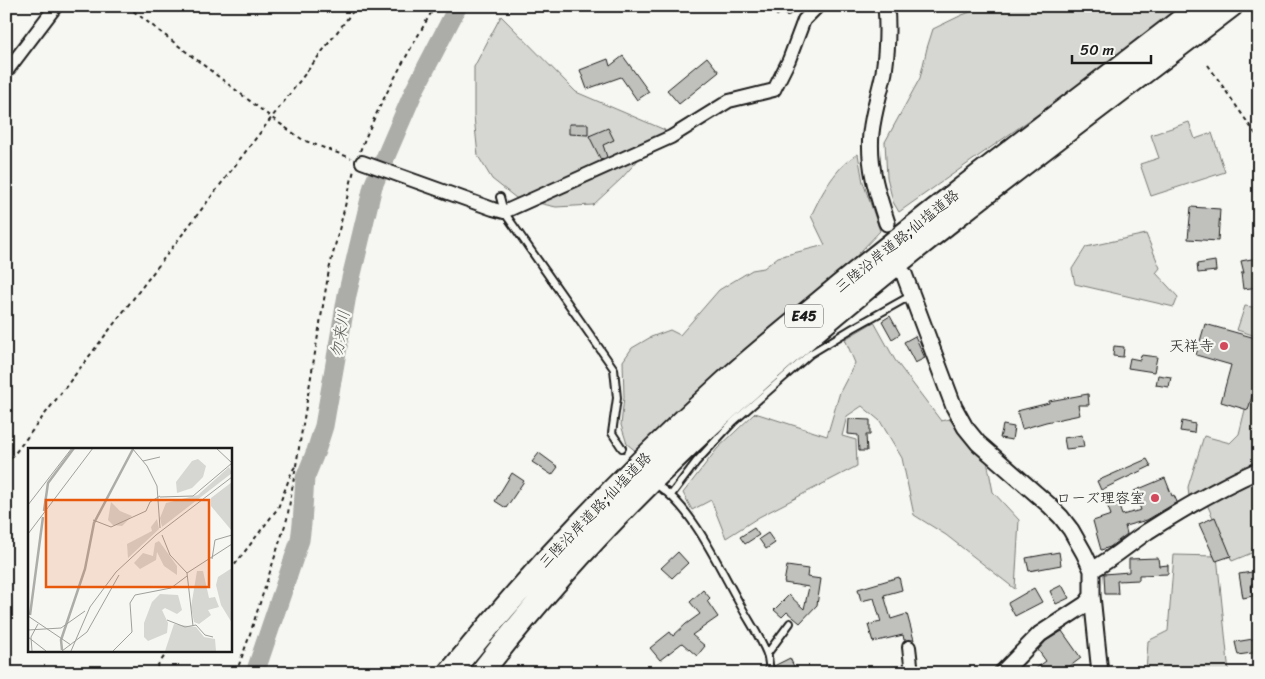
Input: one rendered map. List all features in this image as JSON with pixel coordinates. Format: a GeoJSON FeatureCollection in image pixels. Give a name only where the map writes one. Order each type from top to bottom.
{"type":"FeatureCollection","features":[{"type":"Feature","properties":{"kind":"highway","name":"三陸沿岸道路;仙塩道路"},"geometry":{"type":"LineString","coordinates":[[450,673],[504,607],[575,529],[641,462],[723,384],[932,212],[1200,6]]}},
{"type":"Feature","properties":{"kind":"highway","name":"三陸沿岸道路;仙塩道路"},"geometry":{"type":"LineString","coordinates":[[481,673],[514,629],[603,530],[695,438],[792,351],[943,227],[1231,6]]}},
{"type":"Feature","properties":{"kind":"highway"},"geometry":{"type":"LineString","coordinates":[[499,673],[603,530]]}},
{"type":"Feature","properties":{"kind":"street"},"geometry":{"type":"LineString","coordinates":[[6,72],[56,6]]}},
{"type":"Feature","properties":{"kind":"street"},"geometry":{"type":"LineString","coordinates":[[359,161],[504,212],[671,137],[729,101],[774,90],[789,60],[804,20],[818,6]]}},
{"type":"Feature","properties":{"kind":"street"},"geometry":{"type":"LineString","coordinates":[[886,6],[888,42],[884,73],[871,133],[870,157],[875,187],[887,223]]}},
{"type":"Feature","properties":{"kind":"street"},"geometry":{"type":"LineString","coordinates":[[904,274],[954,407],[965,427],[978,443],[1061,517],[1071,530],[1092,570],[1092,596],[1100,673]]}},
{"type":"Feature","properties":{"kind":"street"},"geometry":{"type":"LineString","coordinates":[[1092,570],[1108,562],[1146,532],[1204,496],[1259,470]]}},
{"type":"Feature","properties":{"kind":"street"},"geometry":{"type":"LineString","coordinates":[[1002,673],[1040,634],[1086,604],[1092,596]]}},
{"type":"Feature","properties":{"kind":"street"},"geometry":{"type":"LineString","coordinates":[[909,647],[912,673]]}},
{"type":"Feature","properties":{"kind":"lane"},"geometry":{"type":"LineString","coordinates":[[500,196],[504,212],[614,370],[617,398],[612,433],[622,448]]}},
{"type":"Feature","properties":{"kind":"lane"},"geometry":{"type":"LineString","coordinates":[[671,495],[696,462],[733,422],[810,354],[913,295]]}},
{"type":"Feature","properties":{"kind":"lane"},"geometry":{"type":"LineString","coordinates":[[661,488],[671,495],[706,543],[767,654],[770,673]]}},
{"type":"Feature","properties":{"kind":"lane"},"geometry":{"type":"LineString","coordinates":[[767,654],[790,623]]}},
{"type":"Feature","properties":{"kind":"path"},"geometry":{"type":"LineString","coordinates":[[127,6],[272,118],[309,143],[359,161]]}},
{"type":"Feature","properties":{"kind":"path"},"geometry":{"type":"LineString","coordinates":[[6,465],[356,6]]}},
{"type":"Feature","properties":{"kind":"path"},"geometry":{"type":"LineString","coordinates":[[236,673],[287,519],[298,463],[329,270],[359,161],[368,131],[400,67],[435,6]]}},
{"type":"Feature","properties":{"kind":"path"},"geometry":{"type":"LineString","coordinates":[[1208,65],[1259,139]]}},
{"type":"Feature","properties":{"kind":"path"},"geometry":{"type":"LineString","coordinates":[[231,570],[278,508],[292,471],[298,463]]}},
{"type":"Feature","properties":{"kind":"path"},"geometry":{"type":"LineString","coordinates":[[152,673],[168,652]]}},
{"type":"Feature","properties":{"kind":"shaded area"},"geometry":{"type":"Polygon","coordinates":[[[987,6],[1183,6],[1088,79],[899,212],[893,202],[887,177],[885,142],[920,78],[933,29],[962,15],[987,6]]]}},
{"type":"Feature","properties":{"kind":"shaded area"},"geometry":{"type":"Polygon","coordinates":[[[501,16],[576,92],[665,130],[621,179],[593,205],[556,207],[516,198],[492,179],[478,156],[474,116],[474,67],[501,16]]]}},
{"type":"Feature","properties":{"kind":"shaded area"},"geometry":{"type":"Polygon","coordinates":[[[1189,122],[1195,139],[1212,133],[1225,172],[1151,196],[1140,164],[1159,158],[1151,135],[1189,122]]]}},
{"type":"Feature","properties":{"kind":"shaded area"},"geometry":{"type":"Polygon","coordinates":[[[858,154],[863,182],[880,231],[845,268],[711,379],[637,452],[627,444],[621,425],[624,397],[623,361],[632,348],[651,337],[670,330],[680,335],[719,290],[752,270],[764,268],[778,257],[825,245],[811,216],[825,190],[843,165],[858,154]]]}},
{"type":"Feature","properties":{"kind":"shaded area"},"geometry":{"type":"Polygon","coordinates":[[[1146,234],[1160,268],[1156,273],[1178,297],[1174,307],[1075,284],[1072,269],[1086,247],[1146,234]]]}},
{"type":"Feature","properties":{"kind":"shaded area"},"geometry":{"type":"Polygon","coordinates":[[[1245,306],[1259,308],[1259,337],[1237,330],[1245,306]]]}},
{"type":"Feature","properties":{"kind":"shaded area"},"geometry":{"type":"Polygon","coordinates":[[[874,322],[895,360],[941,421],[949,419],[987,461],[993,492],[1019,520],[1015,589],[946,535],[914,515],[902,458],[880,421],[862,406],[847,416],[842,436],[856,440],[857,466],[759,517],[726,538],[711,500],[692,510],[683,493],[717,449],[755,413],[827,436],[840,392],[855,363],[845,339],[874,322]]]}},
{"type":"Feature","properties":{"kind":"shaded area"},"geometry":{"type":"Polygon","coordinates":[[[1259,353],[1259,463],[1189,497],[1188,487],[1204,436],[1230,443],[1239,434],[1259,353]]]}},
{"type":"Feature","properties":{"kind":"shaded area"},"geometry":{"type":"Polygon","coordinates":[[[1259,476],[1259,550],[1232,561],[1206,502],[1259,476]]]}},
{"type":"Feature","properties":{"kind":"shaded area"},"geometry":{"type":"Polygon","coordinates":[[[1174,555],[1217,556],[1229,673],[1146,673],[1148,641],[1168,631],[1174,555]]]}},
{"type":"Feature","properties":{"kind":"building"},"geometry":{"type":"Polygon","coordinates":[[[769,6],[800,6],[787,17],[783,11],[777,16],[769,6]]]}},
{"type":"Feature","properties":{"kind":"building"},"geometry":{"type":"Polygon","coordinates":[[[623,56],[649,92],[637,100],[621,77],[587,89],[580,70],[608,59],[610,66],[623,56]]]}},
{"type":"Feature","properties":{"kind":"building"},"geometry":{"type":"Polygon","coordinates":[[[707,57],[719,72],[679,104],[667,90],[707,57]]]}},
{"type":"Feature","properties":{"kind":"building"},"geometry":{"type":"Polygon","coordinates":[[[569,124],[588,124],[588,135],[569,134],[569,124]]]}},
{"type":"Feature","properties":{"kind":"building"},"geometry":{"type":"Polygon","coordinates":[[[608,128],[614,140],[603,145],[607,157],[601,160],[589,136],[608,128]]]}},
{"type":"Feature","properties":{"kind":"building"},"geometry":{"type":"Polygon","coordinates":[[[1191,207],[1220,209],[1218,241],[1188,239],[1191,207]]]}},
{"type":"Feature","properties":{"kind":"building"},"geometry":{"type":"Polygon","coordinates":[[[1257,258],[1259,287],[1243,289],[1241,273],[1244,273],[1241,261],[1257,258]]]}},
{"type":"Feature","properties":{"kind":"building"},"geometry":{"type":"Polygon","coordinates":[[[1215,261],[1216,271],[1198,273],[1197,264],[1215,261]]]}},
{"type":"Feature","properties":{"kind":"building"},"geometry":{"type":"Polygon","coordinates":[[[890,316],[900,334],[892,339],[882,321],[890,316]]]}},
{"type":"Feature","properties":{"kind":"building"},"geometry":{"type":"Polygon","coordinates":[[[1205,324],[1259,339],[1259,372],[1248,410],[1221,402],[1231,365],[1196,355],[1205,324]]]}},
{"type":"Feature","properties":{"kind":"building"},"geometry":{"type":"Polygon","coordinates":[[[915,336],[925,358],[915,363],[904,342],[915,336]]]}},
{"type":"Feature","properties":{"kind":"building"},"geometry":{"type":"Polygon","coordinates":[[[1114,346],[1124,347],[1123,357],[1113,356],[1114,346]]]}},
{"type":"Feature","properties":{"kind":"building"},"geometry":{"type":"Polygon","coordinates":[[[1141,355],[1157,357],[1154,372],[1128,368],[1130,358],[1140,360],[1141,355]]]}},
{"type":"Feature","properties":{"kind":"building"},"geometry":{"type":"Polygon","coordinates":[[[1158,375],[1171,377],[1169,387],[1156,385],[1158,375]]]}},
{"type":"Feature","properties":{"kind":"building"},"geometry":{"type":"Polygon","coordinates":[[[1088,394],[1089,405],[1078,405],[1080,415],[1022,429],[1017,411],[1049,403],[1049,401],[1088,394]]]}},
{"type":"Feature","properties":{"kind":"building"},"geometry":{"type":"Polygon","coordinates":[[[849,419],[870,420],[870,435],[866,435],[867,451],[859,451],[858,435],[848,434],[849,419]]]}},
{"type":"Feature","properties":{"kind":"building"},"geometry":{"type":"Polygon","coordinates":[[[1182,421],[1195,424],[1194,433],[1180,431],[1182,421]]]}},
{"type":"Feature","properties":{"kind":"building"},"geometry":{"type":"Polygon","coordinates":[[[1003,425],[1014,427],[1012,440],[1000,438],[1003,425]]]}},
{"type":"Feature","properties":{"kind":"building"},"geometry":{"type":"Polygon","coordinates":[[[1082,435],[1084,447],[1066,449],[1064,438],[1082,435]]]}},
{"type":"Feature","properties":{"kind":"building"},"geometry":{"type":"Polygon","coordinates":[[[539,453],[558,467],[552,475],[532,462],[539,453]]]}},
{"type":"Feature","properties":{"kind":"building"},"geometry":{"type":"Polygon","coordinates":[[[1147,459],[1151,466],[1101,490],[1097,481],[1147,459]]]}},
{"type":"Feature","properties":{"kind":"building"},"geometry":{"type":"Polygon","coordinates":[[[512,473],[524,481],[506,508],[495,501],[512,473]]]}},
{"type":"Feature","properties":{"kind":"building"},"geometry":{"type":"Polygon","coordinates":[[[1165,478],[1172,496],[1174,495],[1177,502],[1147,520],[1125,526],[1127,534],[1110,547],[1101,550],[1093,521],[1111,515],[1106,502],[1116,498],[1122,515],[1141,510],[1134,491],[1165,478]]]}},
{"type":"Feature","properties":{"kind":"building"},"geometry":{"type":"Polygon","coordinates":[[[1215,517],[1231,556],[1216,561],[1199,524],[1215,517]]]}},
{"type":"Feature","properties":{"kind":"building"},"geometry":{"type":"Polygon","coordinates":[[[754,528],[759,535],[745,544],[740,537],[754,528]]]}},
{"type":"Feature","properties":{"kind":"building"},"geometry":{"type":"Polygon","coordinates":[[[768,533],[775,543],[766,549],[759,539],[768,533]]]}},
{"type":"Feature","properties":{"kind":"building"},"geometry":{"type":"Polygon","coordinates":[[[678,552],[688,563],[672,578],[661,568],[678,552]]]}},
{"type":"Feature","properties":{"kind":"building"},"geometry":{"type":"Polygon","coordinates":[[[1059,552],[1061,565],[1029,571],[1026,558],[1059,552]]]}},
{"type":"Feature","properties":{"kind":"building"},"geometry":{"type":"Polygon","coordinates":[[[1158,558],[1159,566],[1168,565],[1168,574],[1139,575],[1139,580],[1117,581],[1118,594],[1105,594],[1104,574],[1129,572],[1129,559],[1158,558]]]}},
{"type":"Feature","properties":{"kind":"building"},"geometry":{"type":"Polygon","coordinates":[[[787,566],[808,569],[807,577],[821,579],[817,605],[800,623],[787,612],[782,617],[774,610],[789,595],[804,609],[809,587],[784,583],[787,566]]]}},
{"type":"Feature","properties":{"kind":"building"},"geometry":{"type":"Polygon","coordinates":[[[1259,571],[1259,583],[1251,584],[1253,596],[1243,598],[1239,574],[1259,571]]]}},
{"type":"Feature","properties":{"kind":"building"},"geometry":{"type":"Polygon","coordinates":[[[899,577],[902,590],[884,595],[891,619],[907,614],[914,640],[904,640],[903,635],[873,642],[868,625],[881,622],[874,598],[861,601],[858,589],[899,577]]]}},
{"type":"Feature","properties":{"kind":"building"},"geometry":{"type":"Polygon","coordinates":[[[1062,585],[1069,598],[1056,604],[1050,591],[1062,585]]]}},
{"type":"Feature","properties":{"kind":"building"},"geometry":{"type":"Polygon","coordinates":[[[1034,588],[1042,602],[1015,616],[1008,603],[1034,588]]]}},
{"type":"Feature","properties":{"kind":"building"},"geometry":{"type":"Polygon","coordinates":[[[703,590],[710,598],[707,601],[718,617],[692,635],[705,646],[697,656],[682,643],[660,660],[650,648],[670,632],[673,636],[700,614],[690,602],[703,590]]]}},
{"type":"Feature","properties":{"kind":"building"},"geometry":{"type":"Polygon","coordinates":[[[1062,631],[1081,658],[1061,673],[1030,673],[1046,661],[1038,650],[1046,641],[1062,631]]]}},
{"type":"Feature","properties":{"kind":"building"},"geometry":{"type":"Polygon","coordinates":[[[1259,638],[1259,652],[1238,655],[1235,642],[1259,638]]]}},
{"type":"Feature","properties":{"kind":"building"},"geometry":{"type":"Polygon","coordinates":[[[790,658],[797,673],[775,673],[774,666],[790,658]]]}},
{"type":"Feature","properties":{"kind":"waterway","name":"勿来川"},"geometry":{"type":"LineString","coordinates":[[255,673],[300,540],[305,478],[324,426],[347,295],[373,186],[414,91],[458,6]]}},
{"type":"Feature","properties":{"kind":"place","name":"天祥寺"},"geometry":{"type":"Point","coordinates":[1224,346]}},
{"type":"Feature","properties":{"kind":"place","name":"ローズ理容室"},"geometry":{"type":"Point","coordinates":[1155,498]}}]}
